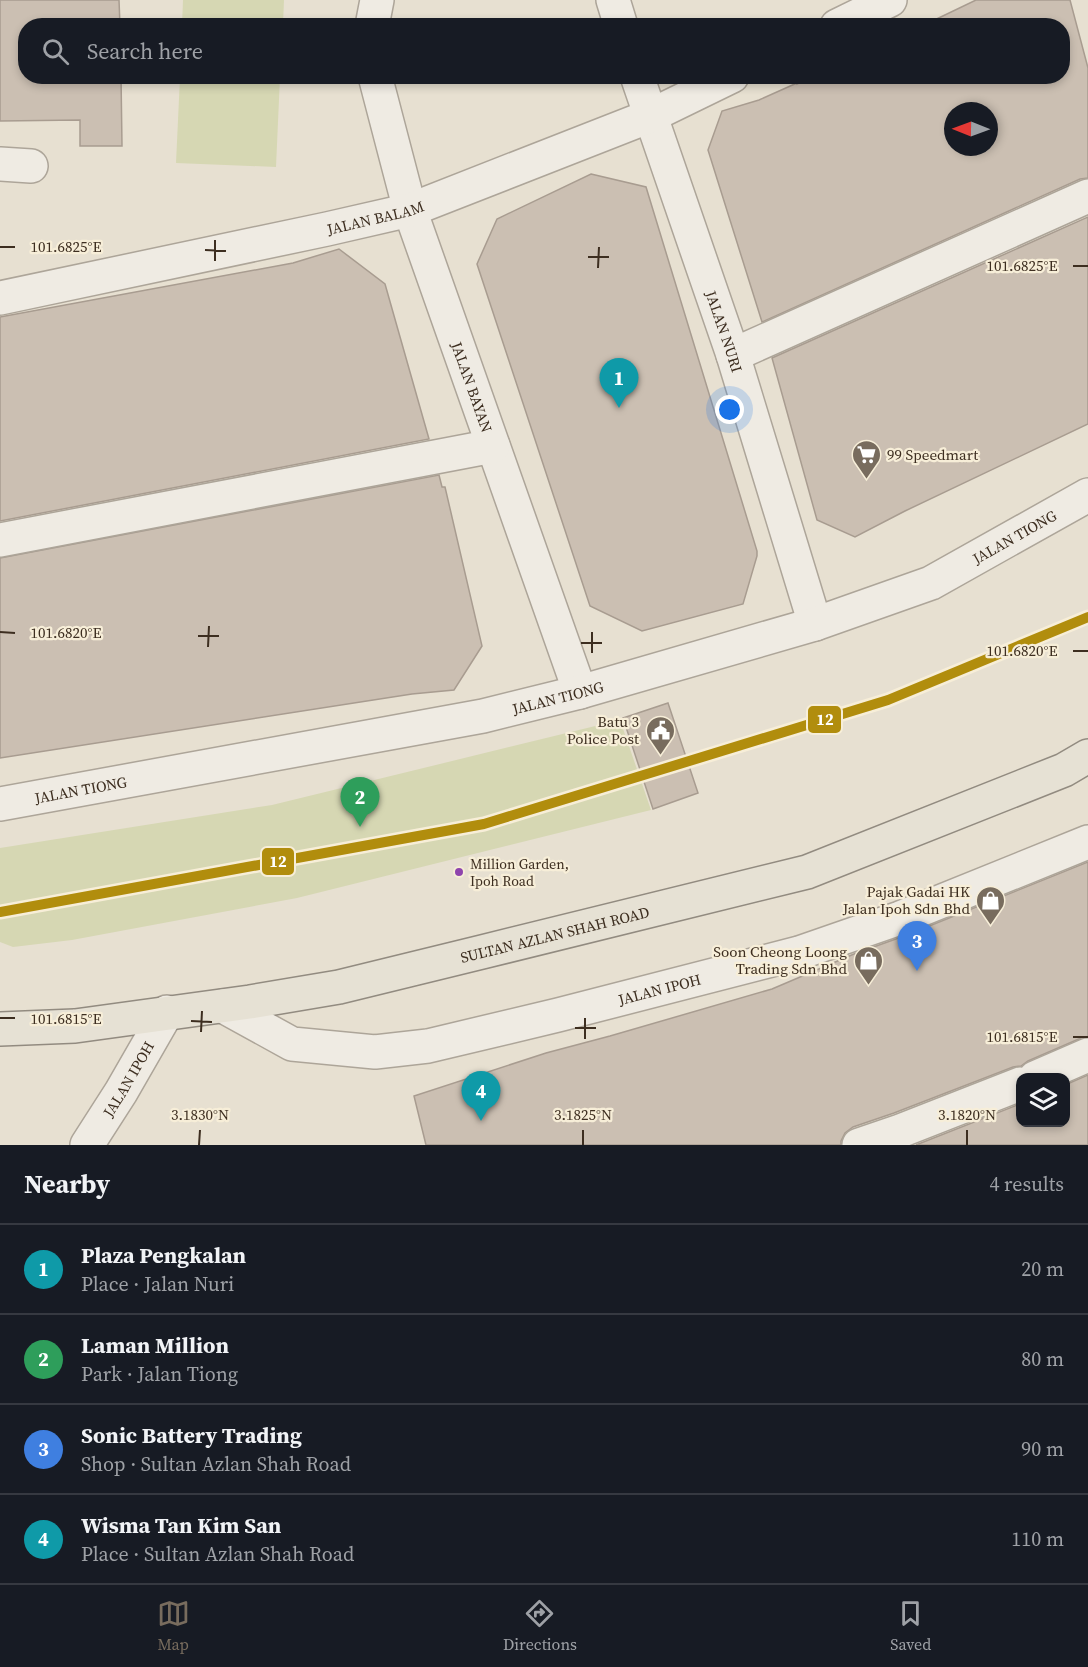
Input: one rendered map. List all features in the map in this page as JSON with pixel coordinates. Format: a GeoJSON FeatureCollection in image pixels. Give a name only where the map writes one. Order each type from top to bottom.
{"type":"FeatureCollection","features":[{"type":"Feature","properties":{"kind":"main road","name":"SULTAN AZLAN SHAH ROAD"},"geometry":{"type":"LineString","coordinates":[[0,1029],[75,1026],[223,1006],[339,987],[807,872],[1064,770],[1088,756]]}},
{"type":"Feature","properties":{"kind":"street"},"geometry":{"type":"LineString","coordinates":[[374,18],[377,0]]}},
{"type":"Feature","properties":{"kind":"street"},"geometry":{"type":"LineString","coordinates":[[612,0],[618,18]]}},
{"type":"Feature","properties":{"kind":"street"},"geometry":{"type":"LineString","coordinates":[[853,18],[890,0]]}},
{"type":"Feature","properties":{"kind":"street","name":"JALAN BAYAN"},"geometry":{"type":"LineString","coordinates":[[377,84],[410,210],[580,692]]}},
{"type":"Feature","properties":{"kind":"street","name":"JALAN NURI"},"geometry":{"type":"LineString","coordinates":[[640,84],[734,355],[815,624]]}},
{"type":"Feature","properties":{"kind":"street","name":"JALAN BALAM"},"geometry":{"type":"LineString","coordinates":[[0,298],[410,210],[650,116],[716,84]]}},
{"type":"Feature","properties":{"kind":"street"},"geometry":{"type":"LineString","coordinates":[[734,355],[1088,196]]}},
{"type":"Feature","properties":{"kind":"street"},"geometry":{"type":"LineString","coordinates":[[0,540],[493,446]]}},
{"type":"Feature","properties":{"kind":"street","name":"JALAN TIONG"},"geometry":{"type":"LineString","coordinates":[[0,804],[483,716],[580,692],[815,624],[931,583],[1088,495]]}},
{"type":"Feature","properties":{"kind":"street","name":"JALAN IPOH"},"geometry":{"type":"LineString","coordinates":[[223,1006],[292,1044],[375,1052],[428,1046],[558,1016],[799,952],[900,918],[1088,842]]}},
{"type":"Feature","properties":{"kind":"street","name":"JALAN IPOH"},"geometry":{"type":"LineString","coordinates":[[87,1145],[121,1092],[166,1012]]}},
{"type":"Feature","properties":{"kind":"street"},"geometry":{"type":"LineString","coordinates":[[1045,1073],[1088,1055]]}},
{"type":"Feature","properties":{"kind":"street"},"geometry":{"type":"LineString","coordinates":[[859,1145],[1016,1086]]}},
{"type":"Feature","properties":{"kind":"green space"},"geometry":{"type":"Polygon","coordinates":[[[183,0],[284,0],[283,18],[182,18],[183,0]]]}},
{"type":"Feature","properties":{"kind":"green space"},"geometry":{"type":"Polygon","coordinates":[[[180,84],[280,84],[276,167],[176,163],[180,84]]]}},
{"type":"Feature","properties":{"kind":"green space"},"geometry":{"type":"Polygon","coordinates":[[[620,720],[651,810],[297,898],[72,940],[13,947],[0,942],[0,848],[272,805],[620,720]]]}},
{"type":"Feature","properties":{"kind":"building"},"geometry":{"type":"Polygon","coordinates":[[[0,0],[119,0],[120,18],[18,18],[18,84],[121,84],[122,146],[80,146],[80,120],[0,121],[0,0]]]}},
{"type":"Feature","properties":{"kind":"building"},"geometry":{"type":"Polygon","coordinates":[[[976,0],[1070,0],[1088,68],[1088,178],[1080,179],[762,322],[708,150],[722,111],[759,100],[795,84],[1070,84],[1070,18],[939,18],[976,0]]]}},
{"type":"Feature","properties":{"kind":"building"},"geometry":{"type":"Polygon","coordinates":[[[591,174],[646,187],[757,551],[743,604],[642,631],[590,606],[477,264],[497,219],[591,174]]]}},
{"type":"Feature","properties":{"kind":"building"},"geometry":{"type":"Polygon","coordinates":[[[1088,217],[1088,424],[855,537],[817,520],[772,358],[1088,217]]]}},
{"type":"Feature","properties":{"kind":"building"},"geometry":{"type":"Polygon","coordinates":[[[339,249],[385,284],[429,439],[0,521],[0,317],[293,263],[339,249]]]}},
{"type":"Feature","properties":{"kind":"building"},"geometry":{"type":"Polygon","coordinates":[[[439,475],[442,487],[445,487],[482,646],[454,690],[412,694],[0,758],[0,558],[439,475]]]}},
{"type":"Feature","properties":{"kind":"building","name":"Batu 3 Police Post"},"geometry":{"type":"Polygon","coordinates":[[[668,703],[698,793],[653,809],[623,718],[668,703]]]}},
{"type":"Feature","properties":{"kind":"building"},"geometry":{"type":"Polygon","coordinates":[[[1088,862],[1088,1037],[1081,1038],[1021,1066],[853,1127],[845,1133],[841,1145],[426,1145],[414,1096],[546,1053],[772,989],[854,954],[1088,862]]]}},
{"type":"Feature","properties":{"kind":"building"},"geometry":{"type":"Polygon","coordinates":[[[1088,1075],[1088,1145],[916,1145],[1016,1106],[1016,1127],[1070,1127],[1070,1083],[1088,1075]]]}},
{"type":"Feature","properties":{"kind":"transit line","name":"12"},"geometry":{"type":"LineString","coordinates":[[0,912],[484,824],[888,700],[1088,617]]}},
{"type":"Feature","properties":{"kind":"place","name":"Plaza Pengkalan"},"geometry":{"type":"Point","coordinates":[619,408]}},
{"type":"Feature","properties":{"kind":"place","name":"99 Speedmart"},"geometry":{"type":"Point","coordinates":[866,480]}},
{"type":"Feature","properties":{"kind":"place","name":"Batu 3 Police Post"},"geometry":{"type":"Point","coordinates":[660,756]}},
{"type":"Feature","properties":{"kind":"place","name":"Laman Million"},"geometry":{"type":"Point","coordinates":[360,827]}},
{"type":"Feature","properties":{"kind":"place","name":"Million Garden, Ipoh Road"},"geometry":{"type":"Point","coordinates":[459,872]}},
{"type":"Feature","properties":{"kind":"place","name":"Pajak Gadai HK Jalan Ipoh Sdn Bhd"},"geometry":{"type":"Point","coordinates":[991,926]}},
{"type":"Feature","properties":{"kind":"place","name":"Sonic Battery Trading"},"geometry":{"type":"Point","coordinates":[917,971]}},
{"type":"Feature","properties":{"kind":"place","name":"Soon Cheong Loong Trading Sdn Bhd"},"geometry":{"type":"Point","coordinates":[868,986]}},
{"type":"Feature","properties":{"kind":"place","name":"Wisma Tan Kim San"},"geometry":{"type":"Point","coordinates":[481,1121]}}]}
